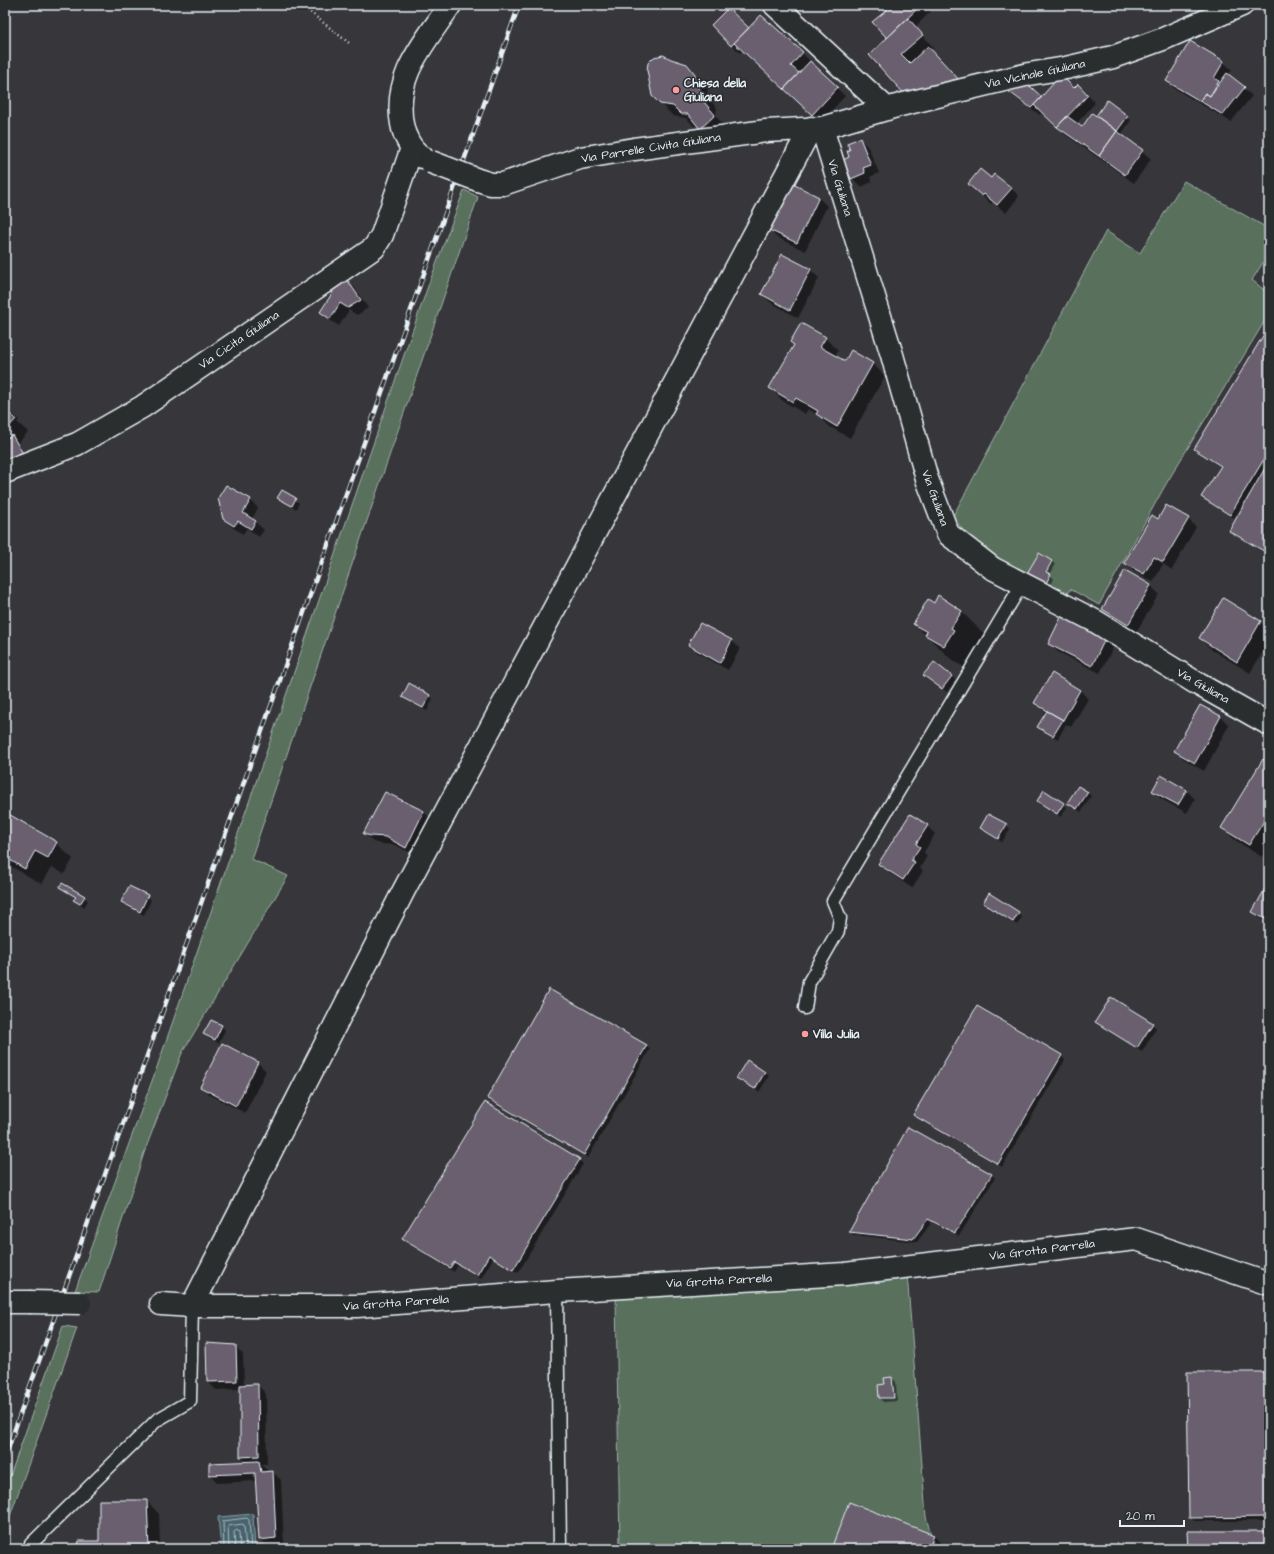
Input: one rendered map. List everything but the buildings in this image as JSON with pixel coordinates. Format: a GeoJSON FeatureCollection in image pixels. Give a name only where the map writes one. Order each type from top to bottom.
{"type":"FeatureCollection","features":[{"type":"Feature","properties":{"kind":"street","name":"Via Parrelle Civita Giuliana"},"geometry":{"type":"LineString","coordinates":[[450,5],[406,73],[401,90],[399,110],[403,130],[412,148],[420,157],[478,180],[491,184],[503,184],[580,158],[766,131],[816,128]]}},
{"type":"Feature","properties":{"kind":"street"},"geometry":{"type":"LineString","coordinates":[[775,5],[887,109]]}},
{"type":"Feature","properties":{"kind":"street","name":"Via Vicinale Giuliana"},"geometry":{"type":"LineString","coordinates":[[816,128],[1029,74],[1066,68],[1113,57],[1163,39],[1242,5]]}},
{"type":"Feature","properties":{"kind":"street"},"geometry":{"type":"LineString","coordinates":[[192,1306],[404,890],[816,128]]}},
{"type":"Feature","properties":{"kind":"street","name":"Via Giuliana"},"geometry":{"type":"LineString","coordinates":[[816,128],[892,355],[928,479],[948,534],[992,568],[1095,622],[1198,684],[1269,724]]}},
{"type":"Feature","properties":{"kind":"street","name":"Via Cicita Giuliana"},"geometry":{"type":"LineString","coordinates":[[5,472],[77,444],[142,407],[374,248],[382,235],[412,148]]}},
{"type":"Feature","properties":{"kind":"street","name":"Via Grotta Parrella"},"geometry":{"type":"LineString","coordinates":[[161,1304],[192,1306],[357,1306],[557,1291],[845,1274],[1136,1239],[1269,1284]]}},
{"type":"Feature","properties":{"kind":"street"},"geometry":{"type":"LineString","coordinates":[[5,1302],[80,1303]]}},
{"type":"Feature","properties":{"kind":"lane"},"geometry":{"type":"LineString","coordinates":[[805,1008],[809,982],[838,931],[840,918],[833,901],[1022,584]]}},
{"type":"Feature","properties":{"kind":"lane"},"geometry":{"type":"LineString","coordinates":[[557,1291],[560,1549]]}},
{"type":"Feature","properties":{"kind":"lane"},"geometry":{"type":"LineString","coordinates":[[28,1549],[31,1544],[157,1420],[190,1401],[192,1306]]}},
{"type":"Feature","properties":{"kind":"path"},"geometry":{"type":"LineString","coordinates":[[301,5],[349,43]]}},
{"type":"Feature","properties":{"kind":"green space"},"geometry":{"type":"Polygon","coordinates":[[[1184,181],[1269,229],[1269,253],[1252,280],[1269,294],[1269,314],[1166,484],[1099,605],[1070,589],[1067,596],[1026,575],[990,553],[966,535],[953,516],[1106,231],[1140,253],[1184,181]]]}},
{"type":"Feature","properties":{"kind":"green space"},"geometry":{"type":"Polygon","coordinates":[[[464,190],[478,197],[251,859],[288,876],[182,1053],[144,1153],[99,1292],[75,1291],[156,1070],[427,289],[464,190]]]}},
{"type":"Feature","properties":{"kind":"green space"},"geometry":{"type":"Polygon","coordinates":[[[907,1273],[926,1517],[935,1549],[620,1549],[616,1295],[907,1273]]]}},
{"type":"Feature","properties":{"kind":"green space"},"geometry":{"type":"Polygon","coordinates":[[[63,1326],[77,1328],[5,1530],[5,1490],[63,1326]]]}},
{"type":"Feature","properties":{"kind":"water"},"geometry":{"type":"Polygon","coordinates":[[[253,1514],[255,1549],[221,1549],[218,1517],[253,1514]]]}},
{"type":"Feature","properties":{"kind":"railway"},"geometry":{"type":"LineString","coordinates":[[5,1457],[519,5]]}},
{"type":"Feature","properties":{"kind":"place","name":"Chiesa della Giuliana"},"geometry":{"type":"Point","coordinates":[676,90]}},
{"type":"Feature","properties":{"kind":"place","name":"Villa Julia"},"geometry":{"type":"Point","coordinates":[805,1034]}}]}
